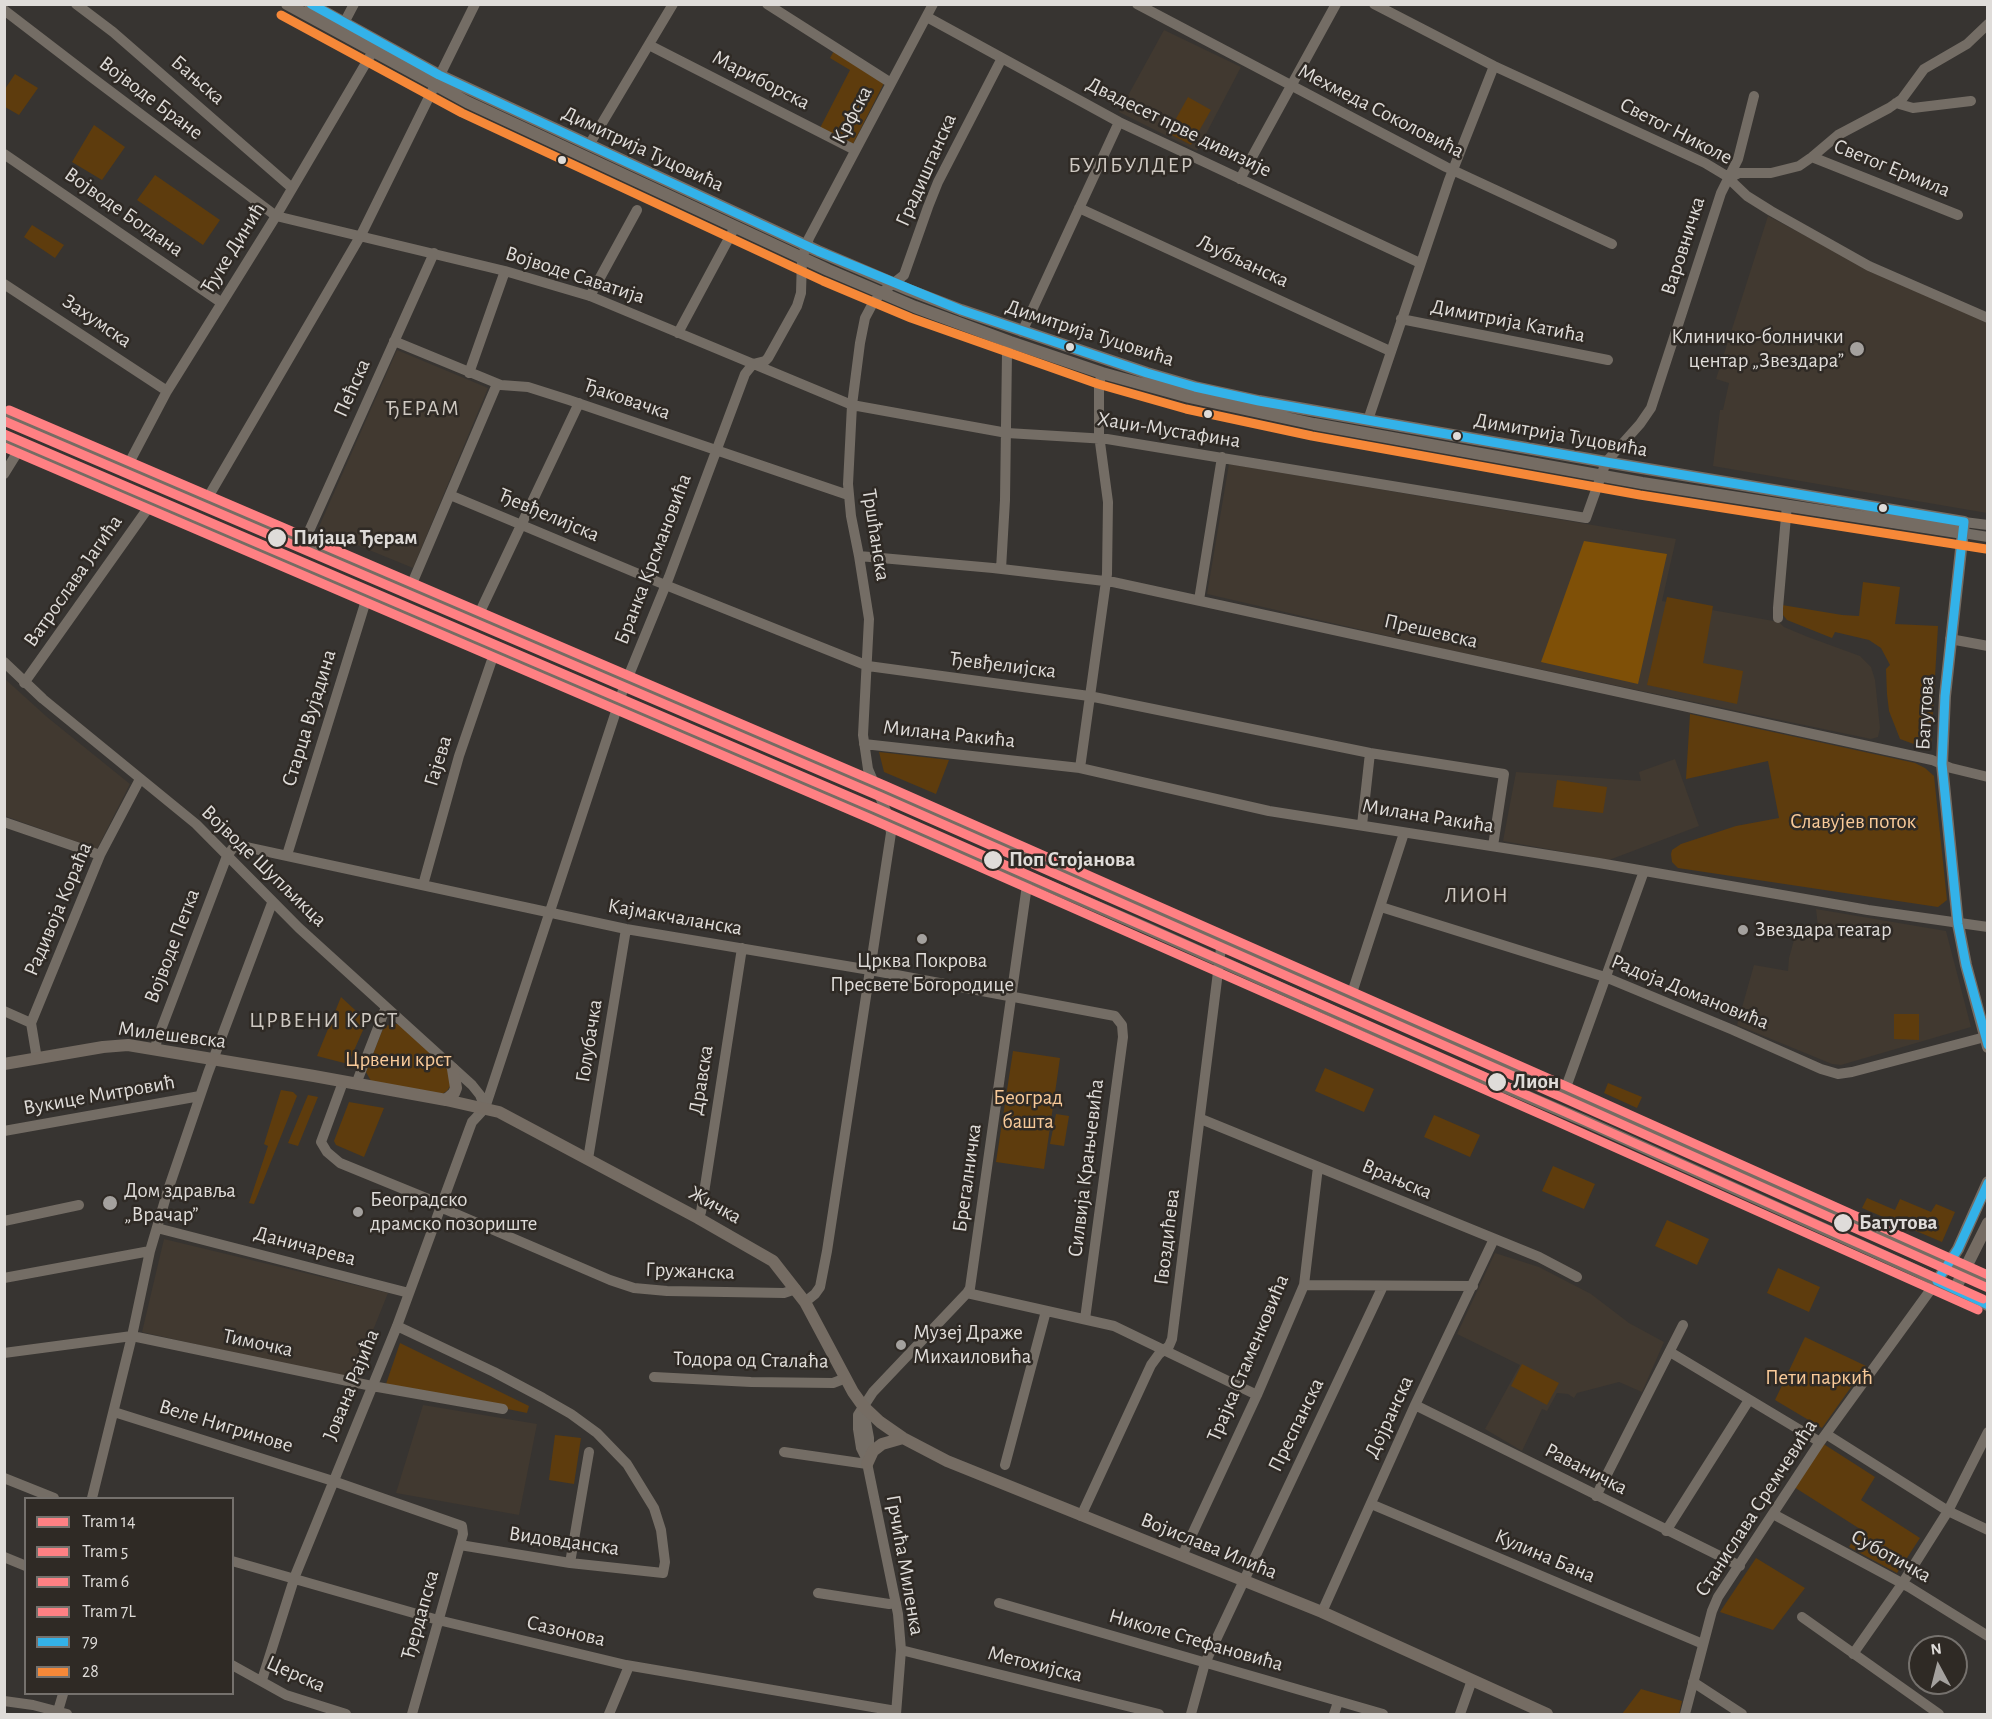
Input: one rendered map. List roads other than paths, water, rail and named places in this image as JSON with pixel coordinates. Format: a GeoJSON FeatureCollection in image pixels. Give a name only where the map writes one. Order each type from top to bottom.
{"type":"FeatureCollection","features":[{"type":"Feature","properties":{"kind":"main road","name":"Димитрија Туцовића"},"geometry":{"type":"LineString","coordinates":[[287,4],[373,51],[589,145],[894,284],[1022,332],[1147,374],[1259,401],[1964,527]]}},
{"type":"Feature","properties":{"kind":"main road","name":"Димитрија Туцовића"},"geometry":{"type":"LineString","coordinates":[[310,4],[437,80],[467,102],[735,227],[881,293],[1010,342],[1102,373],[1189,398],[1260,413],[1600,476],[1787,506],[1964,527]]}},
{"type":"Feature","properties":{"kind":"main road"},"geometry":{"type":"LineString","coordinates":[[4,413],[305,540],[875,787],[1988,1278]]}},
{"type":"Feature","properties":{"kind":"main road"},"geometry":{"type":"LineString","coordinates":[[4,437],[1144,927],[1471,1073],[1587,1122],[1988,1305]]}},
{"type":"Feature","properties":{"kind":"main road","name":"Батутова"},"geometry":{"type":"LineString","coordinates":[[1964,527],[1950,639],[1943,720],[1942,764],[1958,924],[1986,1042]]}},
{"type":"Feature","properties":{"kind":"main road","name":"Милешевска"},"geometry":{"type":"LineString","coordinates":[[4,1064],[103,1047],[128,1046],[214,1059],[485,1108]]}},
{"type":"Feature","properties":{"kind":"main road"},"geometry":{"type":"LineString","coordinates":[[446,1100],[456,1088],[453,1069]]}},
{"type":"Feature","properties":{"kind":"main road","name":"Жичка"},"geometry":{"type":"LineString","coordinates":[[485,1108],[514,1119],[767,1256],[778,1266],[806,1302],[863,1406]]}},
{"type":"Feature","properties":{"kind":"main road"},"geometry":{"type":"LineString","coordinates":[[1937,1281],[1970,1225],[1988,1182]]}},
{"type":"Feature","properties":{"kind":"main road"},"geometry":{"type":"LineString","coordinates":[[1955,1289],[1988,1223]]}},
{"type":"Feature","properties":{"kind":"main road","name":"Војислава Илића"},"geometry":{"type":"LineString","coordinates":[[863,1406],[871,1415],[903,1438],[947,1461],[1322,1612],[1548,1714]]}},
{"type":"Feature","properties":{"kind":"main road"},"geometry":{"type":"LineString","coordinates":[[867,1461],[882,1443],[903,1438]]}},
{"type":"Feature","properties":{"kind":"street","name":"Бањска"},"geometry":{"type":"LineString","coordinates":[[76,4],[113,32],[292,188]]}},
{"type":"Feature","properties":{"kind":"street"},"geometry":{"type":"LineString","coordinates":[[344,23],[354,4]]}},
{"type":"Feature","properties":{"kind":"street"},"geometry":{"type":"LineString","coordinates":[[207,498],[360,235],[475,4]]}},
{"type":"Feature","properties":{"kind":"street"},"geometry":{"type":"LineString","coordinates":[[589,145],[673,4]]}},
{"type":"Feature","properties":{"kind":"street"},"geometry":{"type":"LineString","coordinates":[[767,4],[891,83]]}},
{"type":"Feature","properties":{"kind":"street","name":"Крфска"},"geometry":{"type":"LineString","coordinates":[[806,245],[933,4]]}},
{"type":"Feature","properties":{"kind":"street","name":"Мехмеда Соколовића"},"geometry":{"type":"LineString","coordinates":[[1137,4],[1452,171],[1612,244]]}},
{"type":"Feature","properties":{"kind":"street"},"geometry":{"type":"LineString","coordinates":[[1240,180],[1336,4]]}},
{"type":"Feature","properties":{"kind":"street","name":"Светог Николе"},"geometry":{"type":"LineString","coordinates":[[1374,4],[1494,66],[1705,163],[1729,179],[1747,196],[1869,266],[1988,318]]}},
{"type":"Feature","properties":{"kind":"street","name":"Војводе Бране"},"geometry":{"type":"LineString","coordinates":[[7,9],[90,76],[276,216]]}},
{"type":"Feature","properties":{"kind":"street","name":"Двадесет прве дивизије"},"geometry":{"type":"LineString","coordinates":[[927,17],[1119,122],[1420,263]]}},
{"type":"Feature","properties":{"kind":"street","name":"Светог Ермила"},"geometry":{"type":"LineString","coordinates":[[1729,179],[1739,173],[1771,173],[1791,169],[1812,157],[1838,135],[1896,103],[1905,95],[1924,69],[1967,44],[1988,24]]}},
{"type":"Feature","properties":{"kind":"street","name":"Мариборска"},"geometry":{"type":"LineString","coordinates":[[649,45],[855,150]]}},
{"type":"Feature","properties":{"kind":"street","name":"Ђуке Динић"},"geometry":{"type":"LineString","coordinates":[[128,465],[167,391],[276,216],[373,51]]}},
{"type":"Feature","properties":{"kind":"street","name":"Градиштанска"},"geometry":{"type":"LineString","coordinates":[[881,293],[904,275],[938,182],[1002,58]]}},
{"type":"Feature","properties":{"kind":"street"},"geometry":{"type":"LineString","coordinates":[[1368,420],[1452,171],[1494,66]]}},
{"type":"Feature","properties":{"kind":"street","name":"Варовничка"},"geometry":{"type":"LineString","coordinates":[[1586,518],[1606,462],[1651,408],[1721,193],[1738,159],[1754,96]]}},
{"type":"Feature","properties":{"kind":"street"},"geometry":{"type":"LineString","coordinates":[[1896,103],[1913,108],[1971,101]]}},
{"type":"Feature","properties":{"kind":"street"},"geometry":{"type":"LineString","coordinates":[[1022,332],[1119,122]]}},
{"type":"Feature","properties":{"kind":"street","name":"Војводе Богдана"},"geometry":{"type":"LineString","coordinates":[[4,154],[222,303]]}},
{"type":"Feature","properties":{"kind":"street","name":"Светог Ермила"},"geometry":{"type":"LineString","coordinates":[[1812,157],[1958,215]]}},
{"type":"Feature","properties":{"kind":"street","name":"Љубљанска"},"geometry":{"type":"LineString","coordinates":[[1079,208],[1390,351]]}},
{"type":"Feature","properties":{"kind":"street"},"geometry":{"type":"LineString","coordinates":[[590,297],[637,210]]}},
{"type":"Feature","properties":{"kind":"street","name":"Војводе Саватија"},"geometry":{"type":"LineString","coordinates":[[276,216],[505,271],[590,297],[852,405]]}},
{"type":"Feature","properties":{"kind":"street"},"geometry":{"type":"LineString","coordinates":[[678,333],[735,227]]}},
{"type":"Feature","properties":{"kind":"street","name":"Бранка Крсмановића"},"geometry":{"type":"LineString","coordinates":[[485,1108],[626,680],[747,371],[753,364],[765,361],[771,354],[797,306],[801,293],[802,258],[806,245]]}},
{"type":"Feature","properties":{"kind":"street","name":"Пећска"},"geometry":{"type":"LineString","coordinates":[[305,540],[434,253]]}},
{"type":"Feature","properties":{"kind":"street"},"geometry":{"type":"LineString","coordinates":[[470,373],[505,271]]}},
{"type":"Feature","properties":{"kind":"street","name":"Захумска"},"geometry":{"type":"LineString","coordinates":[[4,284],[167,391]]}},
{"type":"Feature","properties":{"kind":"street","name":"Тршћанска"},"geometry":{"type":"LineString","coordinates":[[875,787],[868,769],[863,717],[868,666],[869,619],[848,495],[848,454],[852,405],[865,318],[881,293]]}},
{"type":"Feature","properties":{"kind":"street","name":"Димитрија Катића"},"geometry":{"type":"LineString","coordinates":[[1401,319],[1608,360]]}},
{"type":"Feature","properties":{"kind":"street","name":"Ђаковачка"},"geometry":{"type":"LineString","coordinates":[[394,341],[497,384],[528,387],[579,403],[848,495]]}},
{"type":"Feature","properties":{"kind":"street"},"geometry":{"type":"LineString","coordinates":[[1001,569],[1007,433],[1007,352],[1010,342]]}},
{"type":"Feature","properties":{"kind":"street"},"geometry":{"type":"LineString","coordinates":[[1080,768],[1107,581],[1108,502],[1099,438],[1099,384],[1102,373]]}},
{"type":"Feature","properties":{"kind":"street"},"geometry":{"type":"LineString","coordinates":[[411,586],[497,384]]}},
{"type":"Feature","properties":{"kind":"street"},"geometry":{"type":"LineString","coordinates":[[478,616],[579,403]]}},
{"type":"Feature","properties":{"kind":"street","name":"Хаџи-Мустафина"},"geometry":{"type":"LineString","coordinates":[[852,405],[1007,433],[1099,438],[1586,518]]}},
{"type":"Feature","properties":{"kind":"street"},"geometry":{"type":"LineString","coordinates":[[4,474],[22,445]]}},
{"type":"Feature","properties":{"kind":"street"},"geometry":{"type":"LineString","coordinates":[[1200,600],[1222,457]]}},
{"type":"Feature","properties":{"kind":"street","name":"Ђевђелијска"},"geometry":{"type":"LineString","coordinates":[[450,495],[665,585],[868,666],[1089,696],[1370,753],[1504,774],[1492,846]]}},
{"type":"Feature","properties":{"kind":"street","name":"Ватрослава Јагића"},"geometry":{"type":"LineString","coordinates":[[24,683],[152,501]]}},
{"type":"Feature","properties":{"kind":"street"},"geometry":{"type":"LineString","coordinates":[[1778,618],[1787,506]]}},
{"type":"Feature","properties":{"kind":"street","name":"Димитрија Туцовића"},"geometry":{"type":"LineString","coordinates":[[1964,527],[1988,525]]}},
{"type":"Feature","properties":{"kind":"street","name":"Димитрија Туцовића"},"geometry":{"type":"LineString","coordinates":[[1964,527],[1988,537]]}},
{"type":"Feature","properties":{"kind":"street","name":"Прешевска"},"geometry":{"type":"LineString","coordinates":[[859,556],[1107,581],[1932,760],[1988,777]]}},
{"type":"Feature","properties":{"kind":"street","name":"Старца Вујадина"},"geometry":{"type":"LineString","coordinates":[[287,855],[368,594]]}},
{"type":"Feature","properties":{"kind":"street"},"geometry":{"type":"LineString","coordinates":[[1950,639],[1988,646]]}},
{"type":"Feature","properties":{"kind":"street","name":"Гајева"},"geometry":{"type":"LineString","coordinates":[[423,885],[459,756],[496,648]]}},
{"type":"Feature","properties":{"kind":"street","name":"Војводе Шупљикца"},"geometry":{"type":"LineString","coordinates":[[4,662],[24,683],[196,824],[272,903],[480,1095],[485,1108]]}},
{"type":"Feature","properties":{"kind":"street","name":"Милана Ракића"},"geometry":{"type":"LineString","coordinates":[[864,744],[1080,768],[1269,811],[1644,871],[1817,902],[1988,927]]}},
{"type":"Feature","properties":{"kind":"street"},"geometry":{"type":"LineString","coordinates":[[1362,825],[1370,753]]}},
{"type":"Feature","properties":{"kind":"street","name":"Радивоја Кораћа"},"geometry":{"type":"LineString","coordinates":[[37,1059],[32,1023],[99,855],[140,779]]}},
{"type":"Feature","properties":{"kind":"street"},"geometry":{"type":"LineString","coordinates":[[806,1302],[817,1292],[822,1281],[891,833],[889,818],[875,787]]}},
{"type":"Feature","properties":{"kind":"street"},"geometry":{"type":"LineString","coordinates":[[4,822],[99,855]]}},
{"type":"Feature","properties":{"kind":"street"},"geometry":{"type":"LineString","coordinates":[[1351,996],[1404,832]]}},
{"type":"Feature","properties":{"kind":"street","name":"Кајмакчаланска"},"geometry":{"type":"LineString","coordinates":[[227,856],[233,848],[241,846],[626,929],[870,970],[1106,1014],[1115,1016],[1121,1022]]}},
{"type":"Feature","properties":{"kind":"street","name":"Војводе Петка"},"geometry":{"type":"LineString","coordinates":[[155,1049],[227,856]]}},
{"type":"Feature","properties":{"kind":"street"},"geometry":{"type":"LineString","coordinates":[[1565,1090],[1644,871]]}},
{"type":"Feature","properties":{"kind":"street","name":"Брегалничка"},"geometry":{"type":"LineString","coordinates":[[863,1406],[873,1392],[967,1293],[972,1281],[1028,878]]}},
{"type":"Feature","properties":{"kind":"street"},"geometry":{"type":"LineString","coordinates":[[92,1497],[132,1336],[150,1251],[200,1096],[272,903]]}},
{"type":"Feature","properties":{"kind":"street","name":"Радоја Домановића"},"geometry":{"type":"LineString","coordinates":[[1381,907],[1605,977],[1821,1069],[1838,1074],[1986,1042]]}},
{"type":"Feature","properties":{"kind":"street","name":"Голубачка"},"geometry":{"type":"LineString","coordinates":[[588,1159],[626,929]]}},
{"type":"Feature","properties":{"kind":"street","name":"Гвоздићева"},"geometry":{"type":"LineString","coordinates":[[1081,1516],[1142,1383],[1153,1362],[1171,1344],[1174,1332],[1222,940]]}},
{"type":"Feature","properties":{"kind":"street","name":"Дравска"},"geometry":{"type":"LineString","coordinates":[[698,1218],[742,948]]}},
{"type":"Feature","properties":{"kind":"street"},"geometry":{"type":"LineString","coordinates":[[356,1084],[386,1007]]}},
{"type":"Feature","properties":{"kind":"street"},"geometry":{"type":"LineString","coordinates":[[4,1011],[32,1023]]}},
{"type":"Feature","properties":{"kind":"street","name":"Силвија Крањчевића"},"geometry":{"type":"LineString","coordinates":[[1085,1319],[1123,1036],[1121,1022]]}},
{"type":"Feature","properties":{"kind":"street","name":"Гружанска"},"geometry":{"type":"LineString","coordinates":[[343,1082],[322,1137],[322,1144],[327,1152],[340,1163],[433,1201],[442,1207],[610,1280],[645,1290],[784,1293],[796,1290]]}},
{"type":"Feature","properties":{"kind":"street","name":"Вукице Митровић"},"geometry":{"type":"LineString","coordinates":[[4,1131],[200,1096]]}},
{"type":"Feature","properties":{"kind":"street","name":"Јована Рајића"},"geometry":{"type":"LineString","coordinates":[[262,1680],[294,1579],[397,1326],[472,1122],[485,1108]]}},
{"type":"Feature","properties":{"kind":"street","name":"Врањска"},"geometry":{"type":"LineString","coordinates":[[1201,1119],[1539,1257],[1577,1277]]}},
{"type":"Feature","properties":{"kind":"street","name":"Трајка Стаменковића"},"geometry":{"type":"LineString","coordinates":[[1182,1556],[1257,1395],[1304,1285],[1318,1167]]}},
{"type":"Feature","properties":{"kind":"street"},"geometry":{"type":"LineString","coordinates":[[4,1221],[79,1205]]}},
{"type":"Feature","properties":{"kind":"street","name":"Даничарева"},"geometry":{"type":"LineString","coordinates":[[157,1228],[409,1293]]}},
{"type":"Feature","properties":{"kind":"street","name":"Дојранска"},"geometry":{"type":"LineString","coordinates":[[1322,1612],[1415,1405],[1494,1239]]}},
{"type":"Feature","properties":{"kind":"street"},"geometry":{"type":"LineString","coordinates":[[4,1278],[150,1251]]}},
{"type":"Feature","properties":{"kind":"street","name":"Станислава Сремчевића"},"geometry":{"type":"LineString","coordinates":[[1685,1714],[1715,1604],[1823,1438],[1937,1281]]}},
{"type":"Feature","properties":{"kind":"street"},"geometry":{"type":"LineString","coordinates":[[1304,1285],[1473,1286]]}},
{"type":"Feature","properties":{"kind":"street","name":"Преспанска"},"geometry":{"type":"LineString","coordinates":[[1191,1714],[1205,1663],[1383,1286]]}},
{"type":"Feature","properties":{"kind":"street"},"geometry":{"type":"LineString","coordinates":[[967,1293],[1114,1326],[1257,1395]]}},
{"type":"Feature","properties":{"kind":"street"},"geometry":{"type":"LineString","coordinates":[[1005,1465],[1046,1311]]}},
{"type":"Feature","properties":{"kind":"street"},"geometry":{"type":"LineString","coordinates":[[1596,1496],[1683,1325]]}},
{"type":"Feature","properties":{"kind":"street","name":"Видовданска"},"geometry":{"type":"LineString","coordinates":[[397,1326],[494,1372],[583,1422],[622,1457],[641,1486],[658,1516],[665,1562],[663,1573],[570,1563],[460,1545]]}},
{"type":"Feature","properties":{"kind":"street","name":"Тимочка"},"geometry":{"type":"LineString","coordinates":[[4,1353],[132,1336],[372,1386],[503,1409]]}},
{"type":"Feature","properties":{"kind":"street"},"geometry":{"type":"LineString","coordinates":[[1670,1352],[1749,1400],[1823,1438],[1948,1511],[1988,1530]]}},
{"type":"Feature","properties":{"kind":"street","name":"Тодора од Сталаћа"},"geometry":{"type":"LineString","coordinates":[[654,1377],[833,1383],[846,1378]]}},
{"type":"Feature","properties":{"kind":"street"},"geometry":{"type":"LineString","coordinates":[[1666,1531],[1749,1400]]}},
{"type":"Feature","properties":{"kind":"street","name":"Раваничка"},"geometry":{"type":"LineString","coordinates":[[1415,1405],[1740,1566]]}},
{"type":"Feature","properties":{"kind":"street","name":"Грчића Миленка"},"geometry":{"type":"LineString","coordinates":[[863,1406],[858,1416],[861,1448],[867,1461],[896,1603],[901,1650],[896,1713]]}},
{"type":"Feature","properties":{"kind":"street","name":"Веле Нигринове"},"geometry":{"type":"LineString","coordinates":[[114,1412],[333,1480],[462,1526]]}},
{"type":"Feature","properties":{"kind":"street"},"geometry":{"type":"LineString","coordinates":[[1853,1654],[1902,1584],[1948,1511],[1988,1432]]}},
{"type":"Feature","properties":{"kind":"street"},"geometry":{"type":"LineString","coordinates":[[570,1563],[589,1452]]}},
{"type":"Feature","properties":{"kind":"street"},"geometry":{"type":"LineString","coordinates":[[784,1452],[867,1461]]}},
{"type":"Feature","properties":{"kind":"street"},"geometry":{"type":"LineString","coordinates":[[4,1478],[52,1497]]}},
{"type":"Feature","properties":{"kind":"street","name":"Кулина Бана"},"geometry":{"type":"LineString","coordinates":[[1371,1504],[1703,1644]]}},
{"type":"Feature","properties":{"kind":"street","name":"Суботичка"},"geometry":{"type":"LineString","coordinates":[[1773,1514],[1902,1584],[1988,1636]]}},
{"type":"Feature","properties":{"kind":"street","name":"Ђердапска"},"geometry":{"type":"LineString","coordinates":[[412,1714],[463,1534],[462,1526]]}},
{"type":"Feature","properties":{"kind":"street"},"geometry":{"type":"LineString","coordinates":[[4,1557],[24,1565]]}},
{"type":"Feature","properties":{"kind":"street","name":"Сазонова"},"geometry":{"type":"LineString","coordinates":[[234,1562],[438,1620],[629,1666],[896,1713]]}},
{"type":"Feature","properties":{"kind":"street"},"geometry":{"type":"LineString","coordinates":[[818,1593],[887,1604],[896,1603]]}},
{"type":"Feature","properties":{"kind":"street","name":"Николе Стефановића"},"geometry":{"type":"LineString","coordinates":[[999,1603],[1383,1714]]}},
{"type":"Feature","properties":{"kind":"street"},"geometry":{"type":"LineString","coordinates":[[1802,1617],[1939,1714]]}},
{"type":"Feature","properties":{"kind":"street","name":"Метохијска"},"geometry":{"type":"LineString","coordinates":[[901,1650],[1159,1714]]}},
{"type":"Feature","properties":{"kind":"street","name":"Церска"},"geometry":{"type":"LineString","coordinates":[[234,1666],[286,1695],[346,1714]]}},
{"type":"Feature","properties":{"kind":"street"},"geometry":{"type":"LineString","coordinates":[[609,1714],[629,1666]]}},
{"type":"Feature","properties":{"kind":"street"},"geometry":{"type":"LineString","coordinates":[[1460,1714],[1472,1680]]}},
{"type":"Feature","properties":{"kind":"street"},"geometry":{"type":"LineString","coordinates":[[1693,1682],[1742,1714]]}},
{"type":"Feature","properties":{"kind":"street"},"geometry":{"type":"LineString","coordinates":[[4,1701],[32,1710],[62,1713],[63,1695]]}},
{"type":"Feature","properties":{"kind":"street"},"geometry":{"type":"LineString","coordinates":[[1334,1714],[1338,1702]]}},
{"type":"Feature","properties":{"kind":"tram line","name":"6"},"geometry":{"type":"LineString","coordinates":[[9,410],[886,786],[1988,1275]]}},
{"type":"Feature","properties":{"kind":"tram line","name":"14"},"geometry":{"type":"LineString","coordinates":[[4,421],[881,797],[1988,1288]]}},
{"type":"Feature","properties":{"kind":"tram line","name":"5"},"geometry":{"type":"LineString","coordinates":[[4,434],[876,808],[1983,1299]]}},
{"type":"Feature","properties":{"kind":"tram line","name":"7L"},"geometry":{"type":"LineString","coordinates":[[4,447],[871,819],[1978,1310]]}},
{"type":"Feature","properties":{"kind":"place","name":"Клиничко-болнички центар „Звездара”"},"geometry":{"type":"Point","coordinates":[1857,349]}},
{"type":"Feature","properties":{"kind":"place","name":"Пијаца Ђерам"},"geometry":{"type":"Point","coordinates":[277,538]}},
{"type":"Feature","properties":{"kind":"place","name":"Поп Стојанова"},"geometry":{"type":"Point","coordinates":[993,860]}},
{"type":"Feature","properties":{"kind":"place","name":"Звездара театар"},"geometry":{"type":"Point","coordinates":[1743,930]}},
{"type":"Feature","properties":{"kind":"place","name":"Црква Покрова Пресвете Богородице"},"geometry":{"type":"Point","coordinates":[922,939]}},
{"type":"Feature","properties":{"kind":"place","name":"Лион"},"geometry":{"type":"Point","coordinates":[1497,1082]}},
{"type":"Feature","properties":{"kind":"place","name":"Дом здравља „Врачар”"},"geometry":{"type":"Point","coordinates":[110,1203]}},
{"type":"Feature","properties":{"kind":"place","name":"Београдско драмско позориште"},"geometry":{"type":"Point","coordinates":[358,1212]}},
{"type":"Feature","properties":{"kind":"place","name":"Батутова"},"geometry":{"type":"Point","coordinates":[1843,1223]}},
{"type":"Feature","properties":{"kind":"place","name":"Музеј Драже Михаиловића"},"geometry":{"type":"Point","coordinates":[901,1345]}},
{"type":"Feature","properties":{"kind":"district","name":"БУЛБУЛДЕР"},"geometry":{"type":"Point","coordinates":[1131,165]}},
{"type":"Feature","properties":{"kind":"district","name":"ЂЕРАМ"},"geometry":{"type":"Point","coordinates":[423,408]}},
{"type":"Feature","properties":{"kind":"district","name":"ЛИОН"},"geometry":{"type":"Point","coordinates":[1477,895]}},
{"type":"Feature","properties":{"kind":"district","name":"ЦРВЕНИ КРСТ"},"geometry":{"type":"Point","coordinates":[324,1020]}},
{"type":"Feature","properties":{"kind":"park label","name":"Славујев поток"},"geometry":{"type":"Point","coordinates":[1853,822]}},
{"type":"Feature","properties":{"kind":"park label","name":"Црвени крст"},"geometry":{"type":"Point","coordinates":[398,1060]}},
{"type":"Feature","properties":{"kind":"park label","name":"Београд башта"},"geometry":{"type":"Point","coordinates":[1028,1110]}},
{"type":"Feature","properties":{"kind":"park label","name":"Пети паркић"},"geometry":{"type":"Point","coordinates":[1819,1378]}}]}
